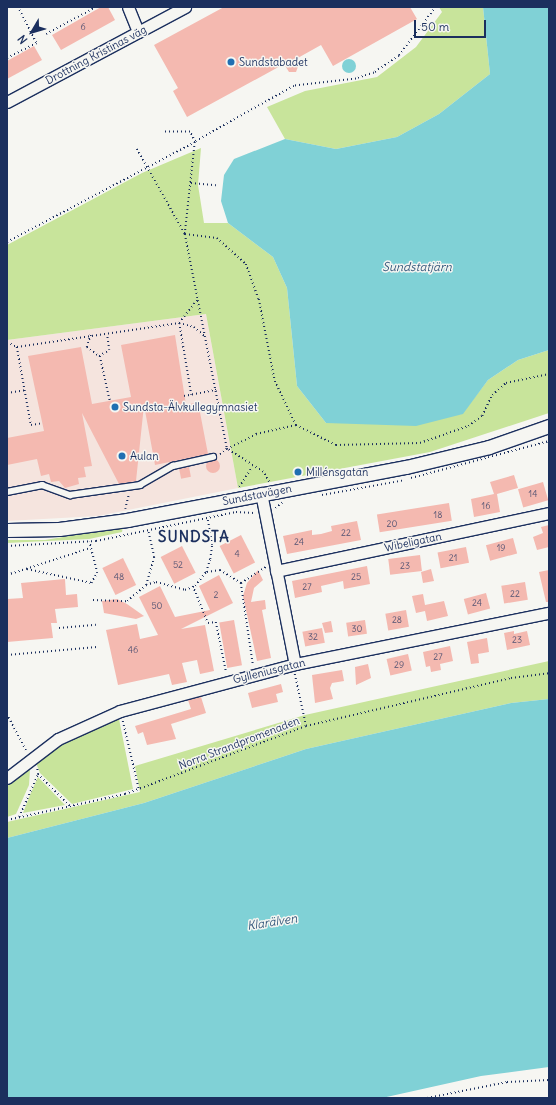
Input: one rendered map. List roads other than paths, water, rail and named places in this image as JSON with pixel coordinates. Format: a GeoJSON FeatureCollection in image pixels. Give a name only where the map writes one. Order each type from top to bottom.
{"type":"FeatureCollection","features":[{"type":"Feature","properties":{"kind":"street"},"geometry":{"type":"LineString","coordinates":[[128,7],[138,32]]}},
{"type":"Feature","properties":{"kind":"street","name":"Drottning Kristinas väg"},"geometry":{"type":"LineString","coordinates":[[7,102],[185,7]]}},
{"type":"Feature","properties":{"kind":"street","name":"Sundstavägen"},"geometry":{"type":"LineString","coordinates":[[7,530],[88,526],[267,492],[443,458],[549,426]]}},
{"type":"Feature","properties":{"kind":"street"},"geometry":{"type":"LineString","coordinates":[[267,492],[276,567],[295,664]]}},
{"type":"Feature","properties":{"kind":"street","name":"Wibeligatan"},"geometry":{"type":"LineString","coordinates":[[276,567],[549,514]]}},
{"type":"Feature","properties":{"kind":"street","name":"Gylleniusgatan"},"geometry":{"type":"LineString","coordinates":[[7,778],[68,733],[120,711],[295,664],[549,613]]}},
{"type":"Feature","properties":{"kind":"lane"},"geometry":{"type":"LineString","coordinates":[[7,492],[42,485],[70,495],[140,485],[173,466],[213,457]]}},
{"type":"Feature","properties":{"kind":"water","name":"Sundstatjärn"},"geometry":{"type":"Polygon","coordinates":[[[483,7],[549,7],[549,350],[518,360],[488,380],[463,414],[416,426],[326,423],[297,386],[287,288],[273,257],[228,223],[221,201],[224,175],[234,159],[285,139],[336,149],[397,137],[439,114],[490,74],[483,7]]]}},
{"type":"Feature","properties":{"kind":"water"},"geometry":{"type":"Polygon","coordinates":[[[349,59],[354,61],[356,66],[354,71],[349,73],[344,71],[342,66],[344,61],[349,59]]]}},
{"type":"Feature","properties":{"kind":"water","name":"Klarälven"},"geometry":{"type":"Polygon","coordinates":[[[549,699],[549,1067],[481,1076],[382,1098],[7,1098],[7,838],[144,803],[306,749],[511,703],[549,699]]]}},
{"type":"Feature","properties":{"kind":"place","name":"Sundstabadet"},"geometry":{"type":"Point","coordinates":[231,62]}},
{"type":"Feature","properties":{"kind":"place","name":"Sundsta-Älvkullegymnasiet"},"geometry":{"type":"Point","coordinates":[115,407]}},
{"type":"Feature","properties":{"kind":"place","name":"Aulan"},"geometry":{"type":"Point","coordinates":[122,456]}},
{"type":"Feature","properties":{"kind":"place","name":"Millénsgatan"},"geometry":{"type":"Point","coordinates":[298,472]}},
{"type":"Feature","properties":{"kind":"district","name":"SUNDSTA"},"geometry":{"type":"Point","coordinates":[194,537]}}]}
